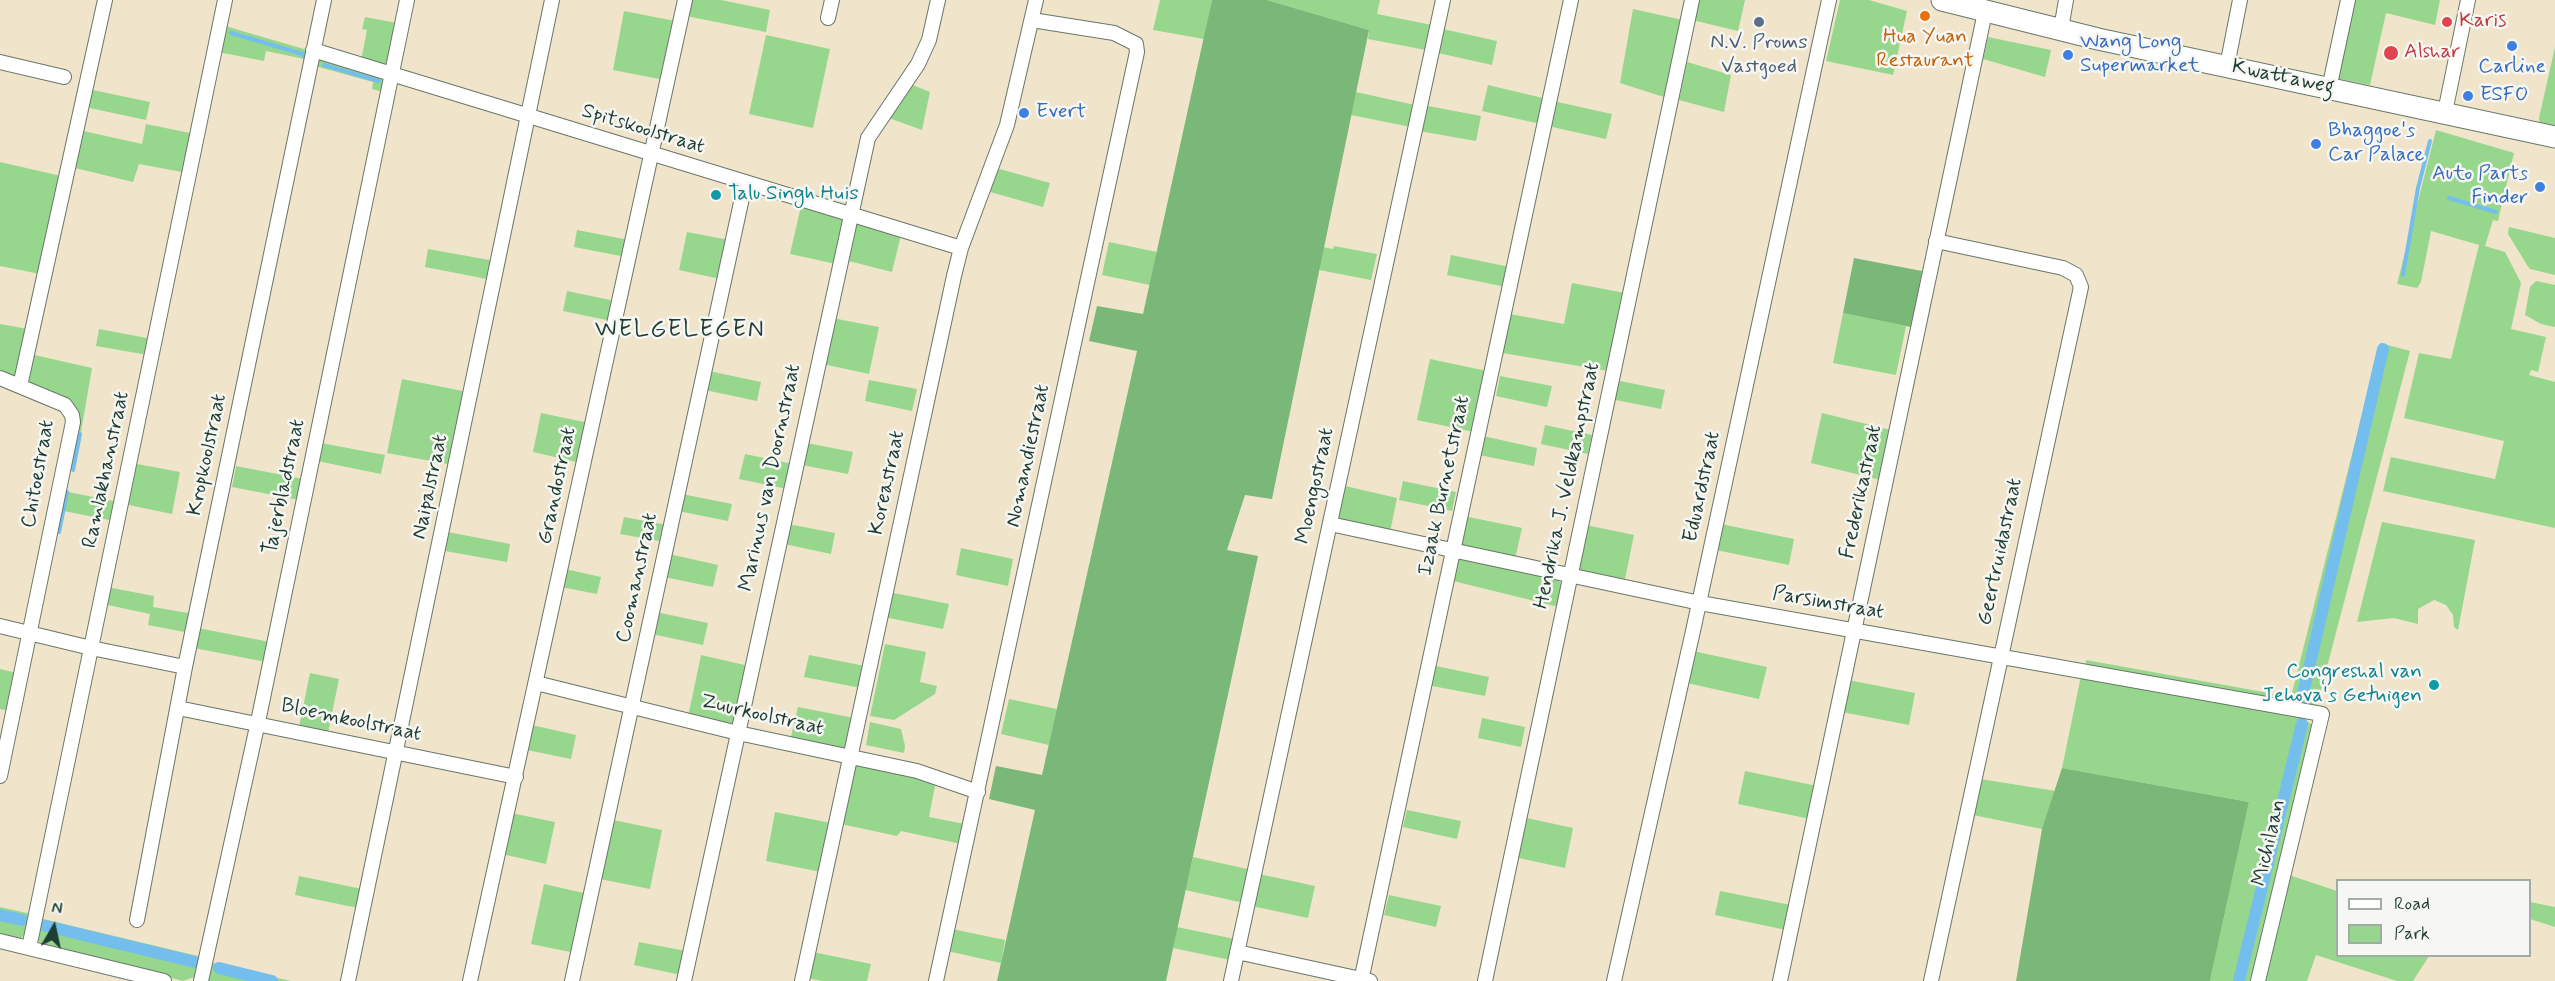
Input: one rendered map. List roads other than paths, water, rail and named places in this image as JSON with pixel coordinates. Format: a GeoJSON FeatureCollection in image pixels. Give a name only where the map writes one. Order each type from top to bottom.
{"type":"FeatureCollection","features":[{"type":"Feature","properties":{"kind":"main road","name":"Kwattaweg"},"geometry":{"type":"LineString","coordinates":[[1942,0],[2061,29],[2555,137]]}},
{"type":"Feature","properties":{"kind":"street"},"geometry":{"type":"LineString","coordinates":[[20,386],[105,0]]}},
{"type":"Feature","properties":{"kind":"street","name":"Ramlakhanstraat"},"geometry":{"type":"LineString","coordinates":[[29,948],[225,0]]}},
{"type":"Feature","properties":{"kind":"street","name":"Kropkoolstraat"},"geometry":{"type":"LineString","coordinates":[[137,920],[185,667],[324,0]]}},
{"type":"Feature","properties":{"kind":"street","name":"Tajerbladstraat"},"geometry":{"type":"LineString","coordinates":[[201,981],[258,722],[407,0]]}},
{"type":"Feature","properties":{"kind":"street","name":"Naipalstraat"},"geometry":{"type":"LineString","coordinates":[[348,981],[398,752],[552,0]]}},
{"type":"Feature","properties":{"kind":"street","name":"Grandostraat"},"geometry":{"type":"LineString","coordinates":[[470,981],[685,0]]}},
{"type":"Feature","properties":{"kind":"street"},"geometry":{"type":"LineString","coordinates":[[828,18],[832,0]]}},
{"type":"Feature","properties":{"kind":"street","name":"Marinus van Doornstraat"},"geometry":{"type":"LineString","coordinates":[[684,981],[868,138],[918,64],[929,40],[938,0]]}},
{"type":"Feature","properties":{"kind":"street","name":"Koreastraat"},"geometry":{"type":"LineString","coordinates":[[802,981],[961,248],[1007,125],[1036,0]]}},
{"type":"Feature","properties":{"kind":"street","name":"Moengostraat"},"geometry":{"type":"LineString","coordinates":[[1231,981],[1443,0]]}},
{"type":"Feature","properties":{"kind":"street","name":"Izaak Burnetstraat"},"geometry":{"type":"LineString","coordinates":[[1364,980],[1453,549],[1571,0]]}},
{"type":"Feature","properties":{"kind":"street","name":"Hendrika J. Veldkampstraat"},"geometry":{"type":"LineString","coordinates":[[1485,981],[1692,0]]}},
{"type":"Feature","properties":{"kind":"street","name":"Eduardstraat"},"geometry":{"type":"LineString","coordinates":[[1614,981],[1700,603],[1829,0]]}},
{"type":"Feature","properties":{"kind":"street"},"geometry":{"type":"LineString","coordinates":[[2061,29],[2066,0]]}},
{"type":"Feature","properties":{"kind":"street"},"geometry":{"type":"LineString","coordinates":[[2227,66],[2240,0]]}},
{"type":"Feature","properties":{"kind":"street"},"geometry":{"type":"LineString","coordinates":[[2329,88],[2348,0]]}},
{"type":"Feature","properties":{"kind":"street"},"geometry":{"type":"LineString","coordinates":[[2445,112],[2468,0]]}},
{"type":"Feature","properties":{"kind":"street","name":"Frederikastraat"},"geometry":{"type":"LineString","coordinates":[[1780,981],[1985,12]]}},
{"type":"Feature","properties":{"kind":"street","name":"Nomandiestraat"},"geometry":{"type":"LineString","coordinates":[[936,981],[1137,52],[1136,44],[1114,33],[1032,20]]}},
{"type":"Feature","properties":{"kind":"street","name":"Spitskoolstraat"},"geometry":{"type":"LineString","coordinates":[[313,50],[652,153],[745,184],[961,248]]}},
{"type":"Feature","properties":{"kind":"street"},"geometry":{"type":"LineString","coordinates":[[0,62],[64,77]]}},
{"type":"Feature","properties":{"kind":"street","name":"Coomanstraat"},"geometry":{"type":"LineString","coordinates":[[572,981],[745,184]]}},
{"type":"Feature","properties":{"kind":"street","name":"Geertruidastraat"},"geometry":{"type":"LineString","coordinates":[[1931,981],[2081,287],[2080,281],[2071,271],[2063,268],[1936,241]]}},
{"type":"Feature","properties":{"kind":"street","name":"Chitoestraat"},"geometry":{"type":"LineString","coordinates":[[0,378],[65,405],[72,415],[73,422],[0,776]]}},
{"type":"Feature","properties":{"kind":"street","name":"Parsimstraat"},"geometry":{"type":"LineString","coordinates":[[1330,524],[1453,549],[1569,577],[1700,603],[2322,714]]}},
{"type":"Feature","properties":{"kind":"street"},"geometry":{"type":"LineString","coordinates":[[0,626],[185,667]]}},
{"type":"Feature","properties":{"kind":"street","name":"Zuurkoolstraat"},"geometry":{"type":"LineString","coordinates":[[536,683],[738,733],[917,771],[978,792]]}},
{"type":"Feature","properties":{"kind":"street","name":"Bloemkoolstraat"},"geometry":{"type":"LineString","coordinates":[[178,708],[258,722],[516,777]]}},
{"type":"Feature","properties":{"kind":"street","name":"Michilaan"},"geometry":{"type":"LineString","coordinates":[[2258,981],[2322,714]]}},
{"type":"Feature","properties":{"kind":"street"},"geometry":{"type":"LineString","coordinates":[[0,941],[164,981]]}},
{"type":"Feature","properties":{"kind":"street"},"geometry":{"type":"LineString","coordinates":[[1237,952],[1364,980]]}},
{"type":"Feature","properties":{"kind":"waterway"},"geometry":{"type":"LineString","coordinates":[[231,33],[303,54],[305,58]]}},
{"type":"Feature","properties":{"kind":"waterway"},"geometry":{"type":"LineString","coordinates":[[324,65],[379,81]]}},
{"type":"Feature","properties":{"kind":"waterway"},"geometry":{"type":"LineString","coordinates":[[2403,275],[2418,188],[2430,141]]}},
{"type":"Feature","properties":{"kind":"waterway"},"geometry":{"type":"LineString","coordinates":[[2449,198],[2496,212]]}},
{"type":"Feature","properties":{"kind":"waterway"},"geometry":{"type":"LineString","coordinates":[[2302,698],[2383,349]]}},
{"type":"Feature","properties":{"kind":"waterway"},"geometry":{"type":"LineString","coordinates":[[73,470],[80,434]]}},
{"type":"Feature","properties":{"kind":"waterway"},"geometry":{"type":"LineString","coordinates":[[59,532],[67,492]]}},
{"type":"Feature","properties":{"kind":"waterway"},"geometry":{"type":"LineString","coordinates":[[2239,981],[2302,724]]}},
{"type":"Feature","properties":{"kind":"waterway"},"geometry":{"type":"LineString","coordinates":[[0,915],[22,920]]}},
{"type":"Feature","properties":{"kind":"waterway"},"geometry":{"type":"LineString","coordinates":[[46,926],[195,962]]}},
{"type":"Feature","properties":{"kind":"waterway"},"geometry":{"type":"LineString","coordinates":[[219,968],[272,981]]}},
{"type":"Feature","properties":{"kind":"place","name":"Hua Yuan Restaurant"},"geometry":{"type":"Point","coordinates":[1925,16]}},
{"type":"Feature","properties":{"kind":"place","name":"N.V. Proms Vastgoed"},"geometry":{"type":"Point","coordinates":[1759,22]}},
{"type":"Feature","properties":{"kind":"place","name":"Karis"},"geometry":{"type":"Point","coordinates":[2447,22]}},
{"type":"Feature","properties":{"kind":"place","name":"Carline"},"geometry":{"type":"Point","coordinates":[2512,46]}},
{"type":"Feature","properties":{"kind":"place","name":"Alshar"},"geometry":{"type":"Point","coordinates":[2391,53]}},
{"type":"Feature","properties":{"kind":"place","name":"Wang Long Supermarket"},"geometry":{"type":"Point","coordinates":[2068,55]}},
{"type":"Feature","properties":{"kind":"place","name":"ESFO"},"geometry":{"type":"Point","coordinates":[2468,96]}},
{"type":"Feature","properties":{"kind":"place","name":"Evert"},"geometry":{"type":"Point","coordinates":[1024,113]}},
{"type":"Feature","properties":{"kind":"place","name":"Bhaggoe's Car Palace"},"geometry":{"type":"Point","coordinates":[2316,144]}},
{"type":"Feature","properties":{"kind":"place","name":"Auto Parts Finder"},"geometry":{"type":"Point","coordinates":[2540,187]}},
{"type":"Feature","properties":{"kind":"place","name":"Talu Singh Huis"},"geometry":{"type":"Point","coordinates":[716,195]}},
{"type":"Feature","properties":{"kind":"place","name":"Congreshal van Jehova's Getuigen"},"geometry":{"type":"Point","coordinates":[2434,685]}},
{"type":"Feature","properties":{"kind":"district","name":"WELGELEGEN"},"geometry":{"type":"Point","coordinates":[680,331]}}]}
